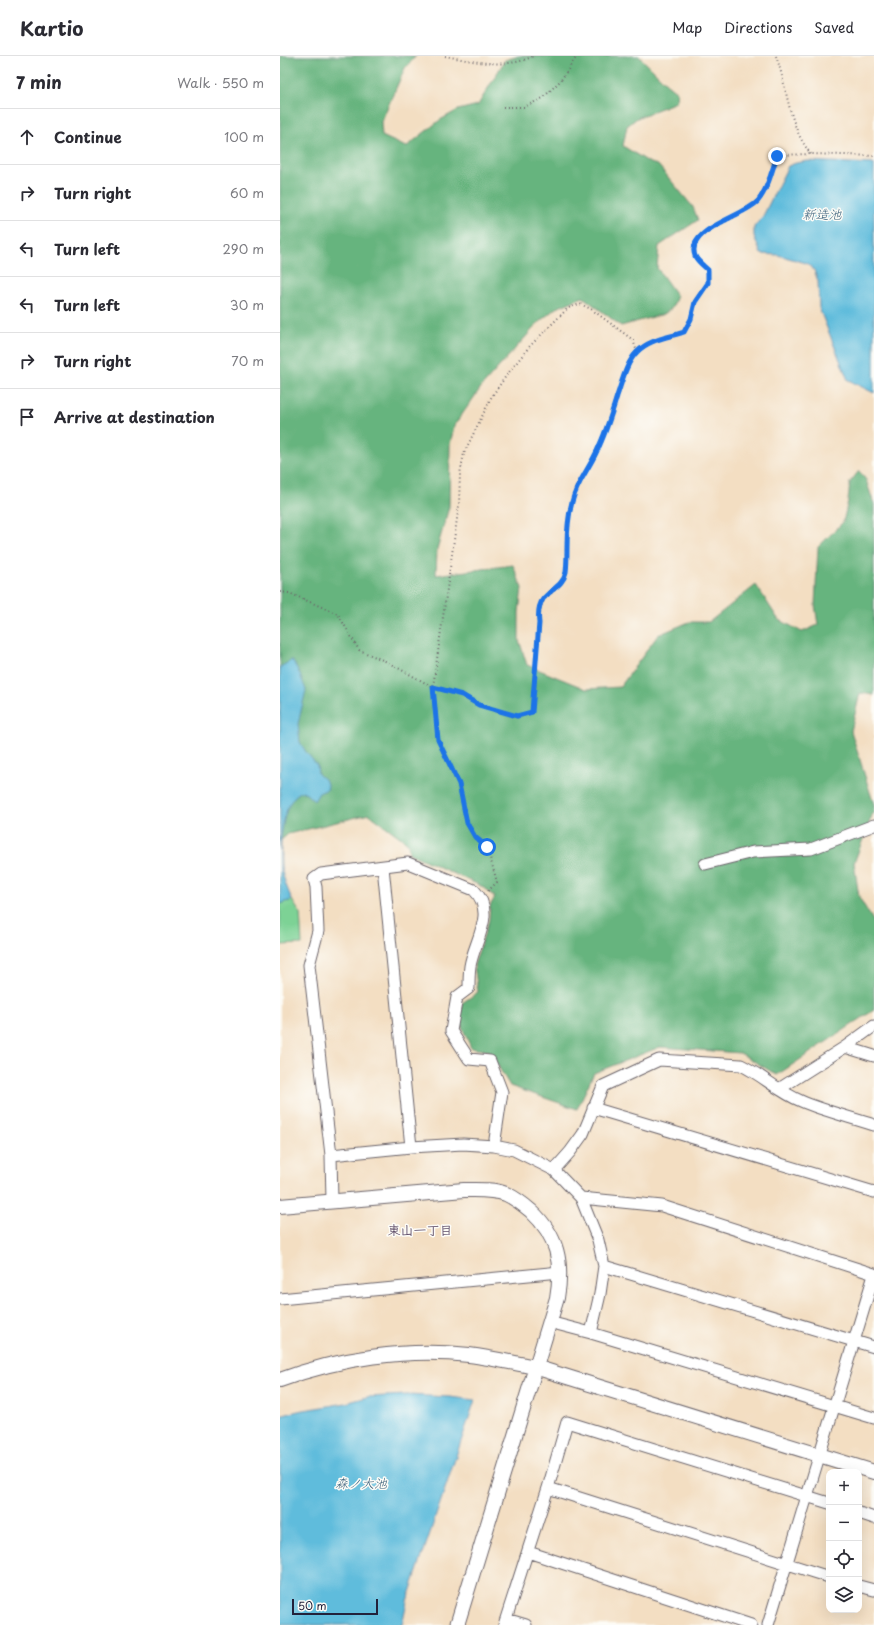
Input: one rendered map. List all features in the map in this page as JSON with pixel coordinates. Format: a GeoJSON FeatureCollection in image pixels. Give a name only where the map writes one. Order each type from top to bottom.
{"type":"FeatureCollection","features":[{"type":"Feature","properties":{"kind":"street"},"geometry":{"type":"LineString","coordinates":[[706,864],[753,852],[811,849],[874,825]]}},
{"type":"Feature","properties":{"kind":"street"},"geometry":{"type":"LineString","coordinates":[[332,1201],[330,1155],[309,965],[318,932],[316,887],[314,879],[321,874],[408,863],[474,890],[481,897],[483,903],[483,927],[470,966],[469,988],[457,997],[451,1032],[469,1059],[490,1061],[502,1092],[494,1146]]}},
{"type":"Feature","properties":{"kind":"street"},"geometry":{"type":"LineString","coordinates":[[383,866],[411,1147]]}},
{"type":"Feature","properties":{"kind":"street"},"geometry":{"type":"LineString","coordinates":[[779,1089],[845,1047],[874,1026]]}},
{"type":"Feature","properties":{"kind":"street"},"geometry":{"type":"LineString","coordinates":[[845,1047],[874,1056]]}},
{"type":"Feature","properties":{"kind":"street"},"geometry":{"type":"LineString","coordinates":[[554,1170],[583,1134],[603,1086],[659,1060],[741,1065],[752,1070],[779,1089],[800,1101],[874,1124]]}},
{"type":"Feature","properties":{"kind":"street"},"geometry":{"type":"LineString","coordinates":[[593,1108],[874,1192]]}},
{"type":"Feature","properties":{"kind":"street"},"geometry":{"type":"LineString","coordinates":[[330,1155],[411,1147],[463,1144],[494,1146],[514,1150],[554,1170],[581,1198],[598,1240],[604,1266],[600,1294],[591,1333]]}},
{"type":"Feature","properties":{"kind":"street"},"geometry":{"type":"LineString","coordinates":[[280,1206],[464,1190],[490,1191],[505,1193],[527,1207],[548,1230],[558,1254],[560,1272],[557,1298],[457,1625]]}},
{"type":"Feature","properties":{"kind":"street"},"geometry":{"type":"LineString","coordinates":[[581,1198],[662,1206],[874,1274],[768,1625]]}},
{"type":"Feature","properties":{"kind":"street"},"geometry":{"type":"LineString","coordinates":[[604,1266],[874,1347]]}},
{"type":"Feature","properties":{"kind":"street"},"geometry":{"type":"LineString","coordinates":[[280,1299],[560,1272]]}},
{"type":"Feature","properties":{"kind":"street"},"geometry":{"type":"LineString","coordinates":[[549,1322],[591,1333],[874,1418]]}},
{"type":"Feature","properties":{"kind":"street"},"geometry":{"type":"LineString","coordinates":[[280,1380],[302,1372],[343,1361],[410,1354],[437,1353],[469,1355],[536,1367],[874,1472]]}},
{"type":"Feature","properties":{"kind":"street"},"geometry":{"type":"LineString","coordinates":[[526,1625],[505,1622],[548,1488],[567,1422],[826,1503]]}},
{"type":"Feature","properties":{"kind":"street"},"geometry":{"type":"LineString","coordinates":[[548,1488],[826,1575]]}},
{"type":"Feature","properties":{"kind":"street"},"geometry":{"type":"LineString","coordinates":[[862,1514],[874,1518]]}},
{"type":"Feature","properties":{"kind":"street"},"geometry":{"type":"LineString","coordinates":[[528,1552],[751,1625]]}},
{"type":"Feature","properties":{"kind":"street"},"geometry":{"type":"LineString","coordinates":[[862,1587],[874,1590]]}},
{"type":"Feature","properties":{"kind":"path"},"geometry":{"type":"LineString","coordinates":[[445,56],[485,63],[511,63],[526,60],[533,56]]}},
{"type":"Feature","properties":{"kind":"path"},"geometry":{"type":"LineString","coordinates":[[503,107],[524,106],[544,98],[561,80],[577,56]]}},
{"type":"Feature","properties":{"kind":"path"},"geometry":{"type":"LineString","coordinates":[[776,56],[781,68],[792,119],[802,144],[811,154]]}},
{"type":"Feature","properties":{"kind":"path"},"geometry":{"type":"LineString","coordinates":[[280,592],[338,614],[359,650],[385,661],[433,687],[462,695],[479,705],[517,716],[532,712],[539,623],[538,612],[543,600],[562,581],[566,572],[568,522],[572,500],[582,477],[596,454],[607,428],[624,376],[637,352],[655,339],[669,337],[684,332],[691,319],[695,302],[708,283],[708,270],[695,257],[694,246],[700,235],[743,212],[758,201],[766,188],[777,156],[811,154],[874,156]]}},
{"type":"Feature","properties":{"kind":"path"},"geometry":{"type":"LineString","coordinates":[[481,897],[497,882],[487,847],[475,837],[467,823],[459,784],[438,740],[433,687],[459,505],[460,474],[464,452],[492,396],[529,347],[568,308],[580,304],[591,309],[633,340],[637,352]]}},
{"type":"Feature","properties":{"kind":"green space"},"geometry":{"type":"Polygon","coordinates":[[[280,56],[416,56],[405,68],[381,122],[382,136],[406,147],[440,120],[458,110],[478,105],[505,60],[519,56],[639,56],[677,92],[676,102],[637,118],[627,126],[623,146],[650,163],[658,165],[693,207],[698,220],[659,246],[657,268],[677,296],[672,308],[664,314],[621,326],[583,297],[556,308],[539,322],[482,386],[454,426],[450,445],[449,507],[437,549],[436,575],[513,565],[522,588],[519,612],[519,640],[527,665],[586,689],[620,687],[658,635],[689,622],[709,622],[756,585],[778,619],[802,632],[818,625],[815,605],[818,547],[843,522],[848,501],[850,482],[859,471],[866,480],[874,504],[874,695],[860,693],[851,731],[874,805],[874,810],[854,863],[859,897],[874,922],[874,1010],[777,1075],[740,1053],[660,1047],[594,1073],[577,1109],[510,1086],[489,1051],[471,1048],[460,1022],[462,1003],[478,992],[474,965],[489,920],[490,906],[495,897],[481,886],[409,853],[408,843],[369,814],[288,834],[280,841],[281,827],[288,805],[296,794],[302,791],[308,795],[280,748],[280,56]]]}},
{"type":"Feature","properties":{"kind":"green space"},"geometry":{"type":"Polygon","coordinates":[[[292,900],[300,913],[302,944],[280,945],[280,904],[292,900]]]}},
{"type":"Feature","properties":{"kind":"water","name":"新造池"},"geometry":{"type":"Polygon","coordinates":[[[807,161],[874,164],[874,393],[848,380],[819,308],[818,281],[814,270],[806,263],[778,255],[761,254],[754,236],[754,227],[763,216],[788,166],[807,161]]]}},
{"type":"Feature","properties":{"kind":"water"},"geometry":{"type":"Polygon","coordinates":[[[292,660],[298,670],[306,690],[298,724],[300,742],[317,765],[318,774],[326,781],[328,789],[319,793],[314,801],[303,791],[295,796],[290,804],[283,825],[281,837],[281,867],[292,900],[280,904],[280,667],[292,660]]]}},
{"type":"Feature","properties":{"kind":"water","name":"森ノ大池"},"geometry":{"type":"Polygon","coordinates":[[[407,1395],[475,1400],[407,1601],[402,1625],[280,1625],[280,1416],[298,1411],[346,1403],[367,1397],[407,1395]]]}},
{"type":"Feature","properties":{"kind":"district","name":"東山一丁目"},"geometry":{"type":"Point","coordinates":[420,1230]}},
{"type":"Feature","properties":{"kind":"route"},"geometry":{"type":"LineString","coordinates":[[487,847],[475,837],[467,823],[459,784],[438,740],[433,687],[462,695],[479,705],[517,716],[532,712],[539,623],[538,612],[543,600],[562,581],[566,572],[568,522],[572,500],[582,477],[596,454],[607,428],[624,376],[637,352],[655,339],[669,337],[684,332],[691,319],[695,302],[708,283],[708,270],[695,257],[694,246],[700,235],[708,229],[743,212],[758,201],[766,188],[777,156]]}}]}
